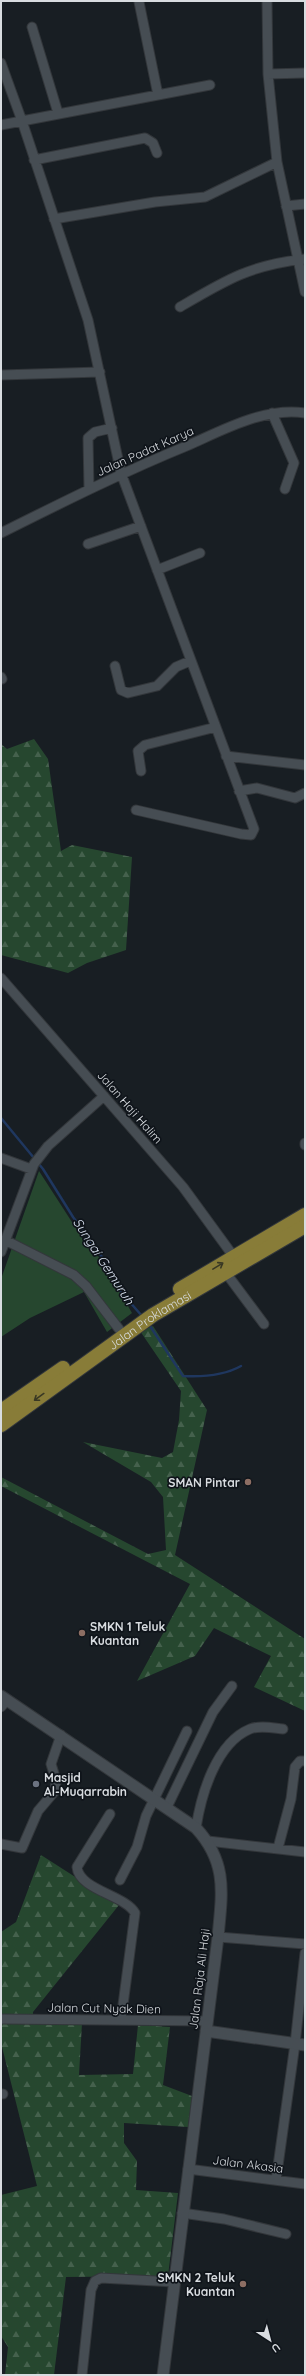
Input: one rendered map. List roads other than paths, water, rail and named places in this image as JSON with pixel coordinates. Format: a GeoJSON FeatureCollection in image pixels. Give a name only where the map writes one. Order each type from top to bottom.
{"type":"FeatureCollection","features":[{"type":"Feature","properties":{"kind":"highway","name":"Jalan Proklamasi"},"geometry":{"type":"LineString","coordinates":[[1,1425],[136,1322],[184,1292],[234,1257],[305,1215]]}},
{"type":"Feature","properties":{"kind":"highway","name":"Jalan Proklamasi"},"geometry":{"type":"LineString","coordinates":[[184,1292],[226,1273],[305,1226]]}},
{"type":"Feature","properties":{"kind":"highway","name":"Jalan Proklamasi"},"geometry":{"type":"LineString","coordinates":[[1,1411],[121,1333]]}},
{"type":"Feature","properties":{"kind":"street"},"geometry":{"type":"LineString","coordinates":[[267,1],[268,74],[277,162],[286,206],[302,260],[305,292]]}},
{"type":"Feature","properties":{"kind":"street"},"geometry":{"type":"LineString","coordinates":[[139,2],[158,95]]}},
{"type":"Feature","properties":{"kind":"street"},"geometry":{"type":"LineString","coordinates":[[32,27],[58,113]]}},
{"type":"Feature","properties":{"kind":"street"},"geometry":{"type":"LineString","coordinates":[[1,63],[22,121],[88,320],[121,473],[254,829],[248,835],[136,810]]}},
{"type":"Feature","properties":{"kind":"street"},"geometry":{"type":"LineString","coordinates":[[268,74],[305,73]]}},
{"type":"Feature","properties":{"kind":"street"},"geometry":{"type":"LineString","coordinates":[[1,125],[210,85]]}},
{"type":"Feature","properties":{"kind":"street"},"geometry":{"type":"LineString","coordinates":[[34,160],[145,138],[153,143],[157,153]]}},
{"type":"Feature","properties":{"kind":"street"},"geometry":{"type":"LineString","coordinates":[[54,219],[155,202],[205,197],[277,162]]}},
{"type":"Feature","properties":{"kind":"street"},"geometry":{"type":"LineString","coordinates":[[286,206],[305,204]]}},
{"type":"Feature","properties":{"kind":"street"},"geometry":{"type":"LineString","coordinates":[[180,307],[211,287],[252,269],[281,261],[302,260]]}},
{"type":"Feature","properties":{"kind":"street"},"geometry":{"type":"LineString","coordinates":[[1,375],[100,372]]}},
{"type":"Feature","properties":{"kind":"street"},"geometry":{"type":"LineString","coordinates":[[272,413],[294,463],[285,489]]}},
{"type":"Feature","properties":{"kind":"street","name":"Jalan Padat Karya"},"geometry":{"type":"LineString","coordinates":[[1,533],[121,473],[235,425],[272,413],[305,413]]}},
{"type":"Feature","properties":{"kind":"street"},"geometry":{"type":"LineString","coordinates":[[89,489],[88,438],[95,432],[112,428]]}},
{"type":"Feature","properties":{"kind":"street"},"geometry":{"type":"LineString","coordinates":[[88,544],[141,526]]}},
{"type":"Feature","properties":{"kind":"street"},"geometry":{"type":"LineString","coordinates":[[157,570],[200,553]]}},
{"type":"Feature","properties":{"kind":"street"},"geometry":{"type":"LineString","coordinates":[[115,666],[121,690],[128,693],[157,686],[176,667],[190,661]]}},
{"type":"Feature","properties":{"kind":"street"},"geometry":{"type":"LineString","coordinates":[[141,771],[138,751],[145,745],[216,727]]}},
{"type":"Feature","properties":{"kind":"street"},"geometry":{"type":"LineString","coordinates":[[226,756],[305,765]]}},
{"type":"Feature","properties":{"kind":"street"},"geometry":{"type":"LineString","coordinates":[[239,791],[257,788],[295,798],[305,793]]}},
{"type":"Feature","properties":{"kind":"street","name":"Jalan Haji Halim"},"geometry":{"type":"LineString","coordinates":[[1,978],[183,1188],[234,1257]]}},
{"type":"Feature","properties":{"kind":"street"},"geometry":{"type":"LineString","coordinates":[[1,1252],[35,1163],[104,1096]]}},
{"type":"Feature","properties":{"kind":"street"},"geometry":{"type":"LineString","coordinates":[[1,1158],[35,1163]]}},
{"type":"Feature","properties":{"kind":"street"},"geometry":{"type":"LineString","coordinates":[[5,1240],[74,1275],[86,1286],[121,1333]]}},
{"type":"Feature","properties":{"kind":"street"},"geometry":{"type":"LineString","coordinates":[[226,1273],[264,1324]]}},
{"type":"Feature","properties":{"kind":"street"},"geometry":{"type":"LineString","coordinates":[[167,1807],[213,1712],[232,1686]]}},
{"type":"Feature","properties":{"kind":"street","name":"Jalan Raja Ali Haji"},"geometry":{"type":"LineString","coordinates":[[3,1701],[61,1735],[196,1828],[208,1841],[220,1868],[222,1895],[218,1937],[182,2213],[163,2375]]}},
{"type":"Feature","properties":{"kind":"street"},"geometry":{"type":"LineString","coordinates":[[196,1828],[202,1794],[221,1757],[233,1740],[251,1729],[260,1727],[283,1729]]}},
{"type":"Feature","properties":{"kind":"street"},"geometry":{"type":"LineString","coordinates":[[120,1880],[137,1847],[141,1827],[187,1731]]}},
{"type":"Feature","properties":{"kind":"street"},"geometry":{"type":"LineString","coordinates":[[1,1844],[22,1848],[38,1811],[55,1791],[56,1780],[51,1764],[61,1735]]}},
{"type":"Feature","properties":{"kind":"street"},"geometry":{"type":"LineString","coordinates":[[278,1848],[291,1799],[294,1767],[300,1761],[305,1760]]}},
{"type":"Feature","properties":{"kind":"street"},"geometry":{"type":"LineString","coordinates":[[110,1814],[77,1867],[78,1873],[85,1880],[128,1904],[135,1913],[122,2020]]}},
{"type":"Feature","properties":{"kind":"street"},"geometry":{"type":"LineString","coordinates":[[208,1841],[305,1852]]}},
{"type":"Feature","properties":{"kind":"street"},"geometry":{"type":"LineString","coordinates":[[218,1937],[305,1944]]}},
{"type":"Feature","properties":{"kind":"street"},"geometry":{"type":"LineString","coordinates":[[276,2180],[300,2044],[305,1953]]}},
{"type":"Feature","properties":{"kind":"street","name":"Jalan Cut Nyak Dien"},"geometry":{"type":"LineString","coordinates":[[1,2019],[122,2020],[206,2026]]}},
{"type":"Feature","properties":{"kind":"street"},"geometry":{"type":"LineString","coordinates":[[206,2026],[300,2044]]}},
{"type":"Feature","properties":{"kind":"street","name":"Jalan Akasia"},"geometry":{"type":"LineString","coordinates":[[188,2169],[305,2184]]}},
{"type":"Feature","properties":{"kind":"street"},"geometry":{"type":"LineString","coordinates":[[182,2213],[224,2219],[286,2234]]}},
{"type":"Feature","properties":{"kind":"street"},"geometry":{"type":"LineString","coordinates":[[82,2375],[91,2290],[95,2281],[101,2278],[174,2282]]}},
{"type":"Feature","properties":{"kind":"waterway","name":"Sungai Gemuruh"},"geometry":{"type":"LineString","coordinates":[[1,1118],[43,1169],[73,1217],[110,1268],[121,1292],[142,1316]]}},
{"type":"Feature","properties":{"kind":"waterway","name":"Sungai Gemuruh"},"geometry":{"type":"LineString","coordinates":[[148,1323],[183,1376],[213,1375],[228,1372],[241,1366]]}},
{"type":"Feature","properties":{"kind":"place","name":"SMAN Pintar"},"geometry":{"type":"Point","coordinates":[248,1482]}},
{"type":"Feature","properties":{"kind":"place","name":"SMKN 1 Teluk Kuantan"},"geometry":{"type":"Point","coordinates":[82,1633]}},
{"type":"Feature","properties":{"kind":"place","name":"Masjid Al-Muqarrabin"},"geometry":{"type":"Point","coordinates":[36,1784]}},
{"type":"Feature","properties":{"kind":"place","name":"SMKN 2 Teluk Kuantan"},"geometry":{"type":"Point","coordinates":[243,2284]}}]}
